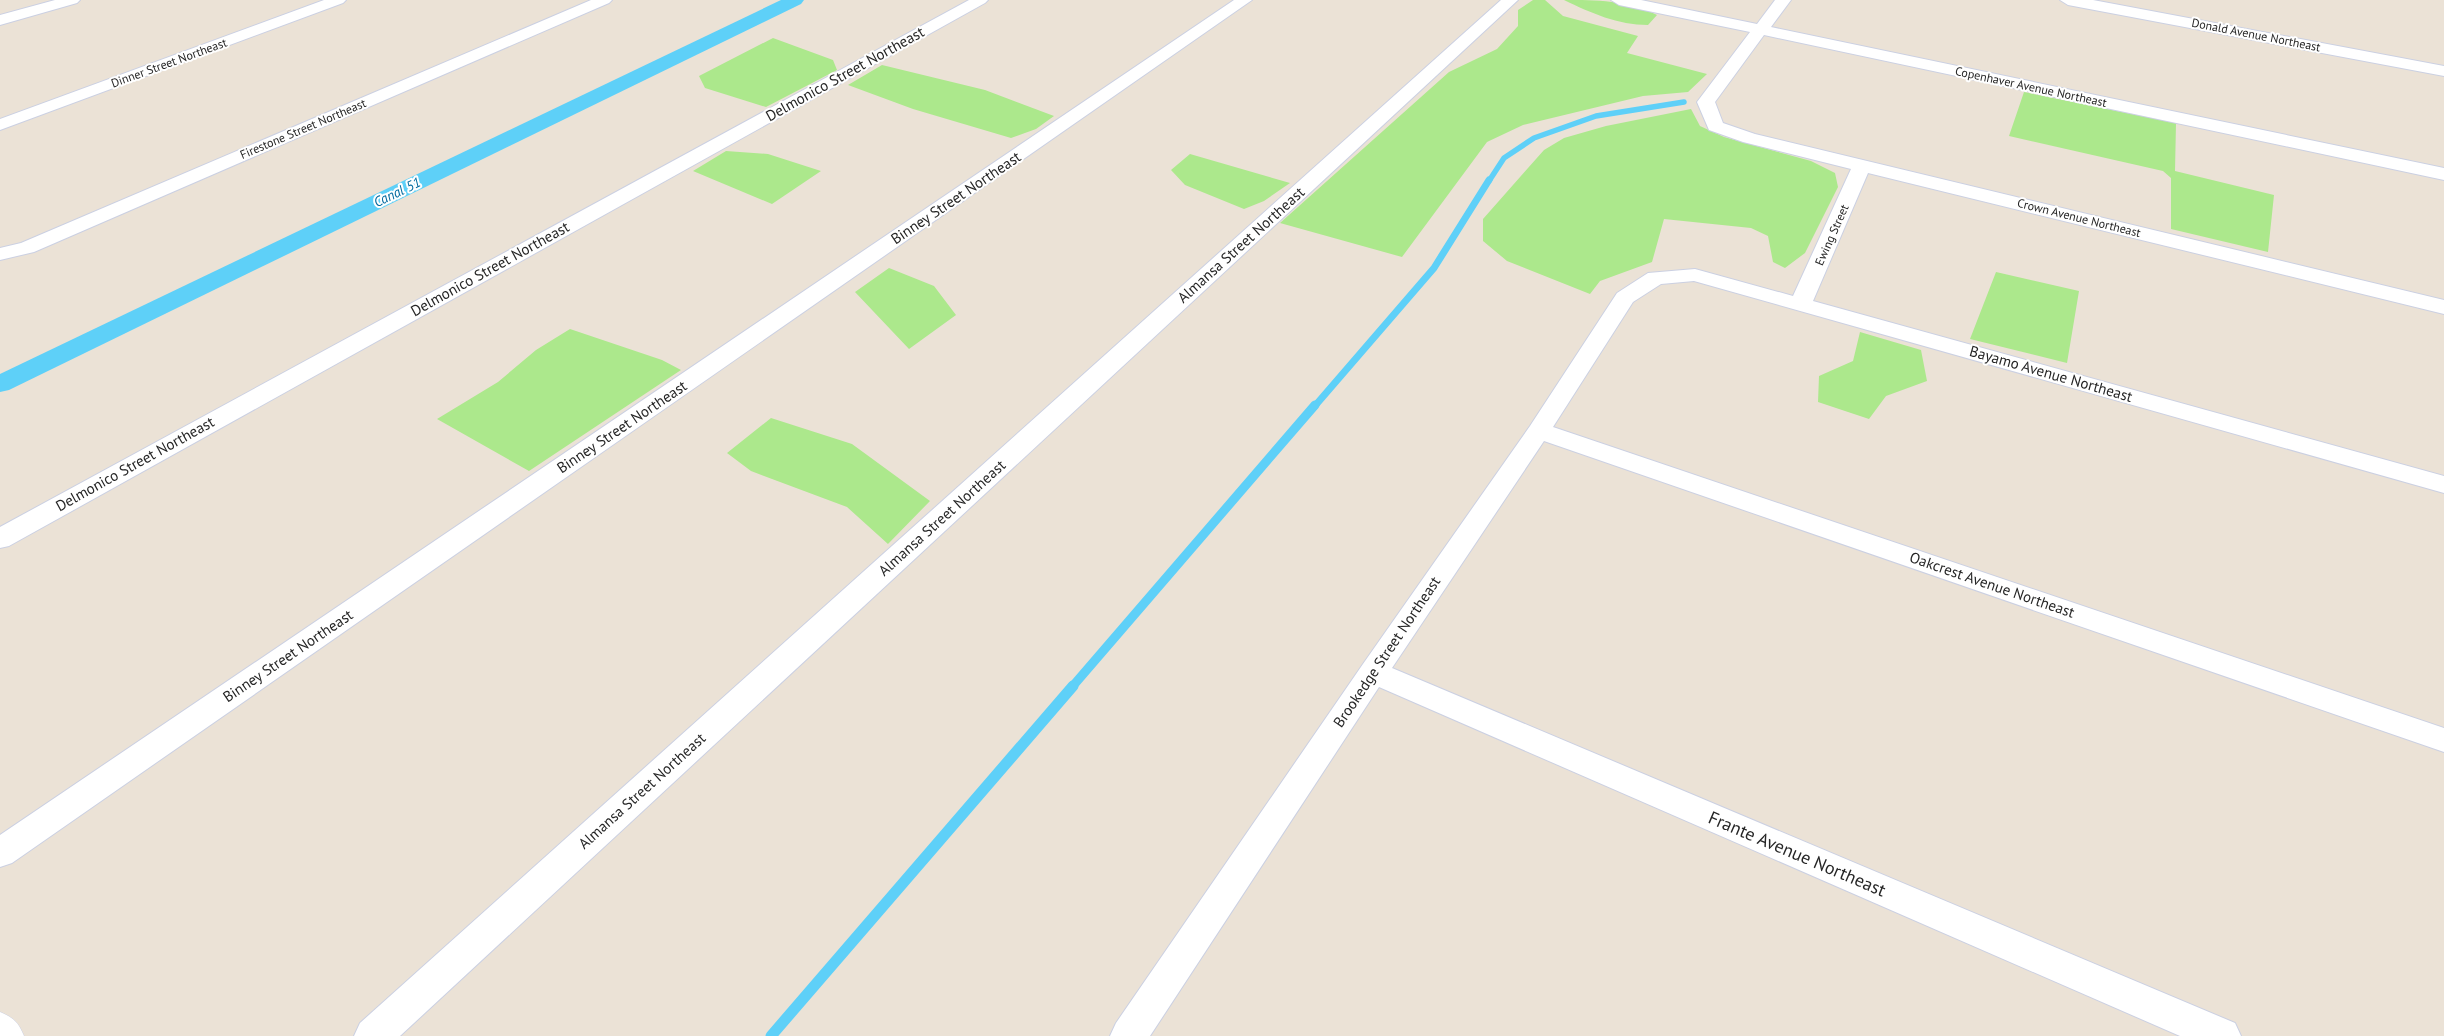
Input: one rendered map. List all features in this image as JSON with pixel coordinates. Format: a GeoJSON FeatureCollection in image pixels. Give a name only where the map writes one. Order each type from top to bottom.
{"type":"FeatureCollection","features":[{"type":"Feature","properties":{"kind":"street"},"geometry":{"type":"LineString","coordinates":[[0,20],[72,0]]}},
{"type":"Feature","properties":{"kind":"street","name":"Dinner Street Northeast"},"geometry":{"type":"LineString","coordinates":[[0,125],[338,0]]}},
{"type":"Feature","properties":{"kind":"street","name":"Firestone Street Northeast"},"geometry":{"type":"LineString","coordinates":[[0,254],[36,244],[604,0]]}},
{"type":"Feature","properties":{"kind":"street","name":"Delmonico Street Northeast"},"geometry":{"type":"LineString","coordinates":[[0,538],[980,0]]}},
{"type":"Feature","properties":{"kind":"street","name":"Binney Street Northeast"},"geometry":{"type":"LineString","coordinates":[[0,853],[1244,0]]}},
{"type":"Feature","properties":{"kind":"street","name":"Almansa Street Northeast"},"geometry":{"type":"LineString","coordinates":[[373,1036],[1510,0]]}},
{"type":"Feature","properties":{"kind":"street","name":"Copenhaver Avenue Northeast"},"geometry":{"type":"LineString","coordinates":[[1619,0],[2444,174]]}},
{"type":"Feature","properties":{"kind":"street"},"geometry":{"type":"LineString","coordinates":[[1761,30],[1783,0]]}},
{"type":"Feature","properties":{"kind":"street","name":"Donald Avenue Northeast"},"geometry":{"type":"LineString","coordinates":[[2068,0],[2444,71]]}},
{"type":"Feature","properties":{"kind":"street","name":"Crown Avenue Northeast"},"geometry":{"type":"LineString","coordinates":[[1761,30],[1706,102],[1715,126],[1749,138],[2444,307]]}},
{"type":"Feature","properties":{"kind":"street","name":"Ewing Street"},"geometry":{"type":"LineString","coordinates":[[1801,303],[1862,166]]}},
{"type":"Feature","properties":{"kind":"street","name":"Bayamo Avenue Northeast"},"geometry":{"type":"LineString","coordinates":[[1656,278],[1695,275],[1801,303],[2444,485]]}},
{"type":"Feature","properties":{"kind":"street","name":"Brookedge Street Northeast"},"geometry":{"type":"LineString","coordinates":[[1133,1035],[1372,672],[1539,431],[1625,298],[1656,278]]}},
{"type":"Feature","properties":{"kind":"street","name":"Oakcrest Avenue Northeast"},"geometry":{"type":"LineString","coordinates":[[1539,431],[2444,740]]}},
{"type":"Feature","properties":{"kind":"street","name":"Frante Avenue Northeast"},"geometry":{"type":"LineString","coordinates":[[1372,672],[2222,1036]]}},
{"type":"Feature","properties":{"kind":"street"},"geometry":{"type":"LineString","coordinates":[[0,1031],[5,1036]]}},
{"type":"Feature","properties":{"kind":"green space"},"geometry":{"type":"Polygon","coordinates":[[[1533,0],[1545,0],[1563,16],[1638,36],[1627,53],[1707,74],[1688,92],[1643,96],[1523,125],[1487,142],[1402,257],[1280,223],[1449,72],[1497,49],[1518,26],[1518,10],[1533,0]]]}},
{"type":"Feature","properties":{"kind":"green space"},"geometry":{"type":"Polygon","coordinates":[[[1564,0],[1623,4],[1657,15],[1648,25],[1626,23],[1595,14],[1564,0]]]}},
{"type":"Feature","properties":{"kind":"green space"},"geometry":{"type":"Polygon","coordinates":[[[773,38],[833,60],[837,70],[766,107],[705,88],[699,76],[773,38]]]}},
{"type":"Feature","properties":{"kind":"green space"},"geometry":{"type":"Polygon","coordinates":[[[882,65],[985,90],[1054,116],[1036,129],[1011,138],[913,109],[848,85],[882,65]]]}},
{"type":"Feature","properties":{"kind":"green space"},"geometry":{"type":"Polygon","coordinates":[[[2024,92],[2176,123],[2175,171],[2274,195],[2268,252],[2171,229],[2171,178],[2163,171],[2009,136],[2024,92]]]}},
{"type":"Feature","properties":{"kind":"green space"},"geometry":{"type":"Polygon","coordinates":[[[1691,109],[1700,126],[1724,137],[1811,161],[1835,173],[1838,187],[1805,253],[1785,268],[1773,262],[1768,236],[1751,228],[1664,219],[1652,262],[1600,281],[1590,294],[1507,261],[1483,241],[1483,219],[1544,150],[1564,138],[1606,126],[1691,109]]]}},
{"type":"Feature","properties":{"kind":"green space"},"geometry":{"type":"Polygon","coordinates":[[[726,151],[768,154],[821,171],[772,204],[693,171],[726,151]]]}},
{"type":"Feature","properties":{"kind":"green space"},"geometry":{"type":"Polygon","coordinates":[[[1190,154],[1290,183],[1264,201],[1244,209],[1185,185],[1171,170],[1190,154]]]}},
{"type":"Feature","properties":{"kind":"green space"},"geometry":{"type":"Polygon","coordinates":[[[889,268],[934,286],[956,315],[909,349],[855,292],[889,268]]]}},
{"type":"Feature","properties":{"kind":"green space"},"geometry":{"type":"Polygon","coordinates":[[[1996,272],[2079,291],[2067,363],[1970,339],[1996,272]]]}},
{"type":"Feature","properties":{"kind":"green space"},"geometry":{"type":"Polygon","coordinates":[[[570,329],[662,360],[681,370],[529,471],[437,419],[498,382],[536,350],[570,329]]]}},
{"type":"Feature","properties":{"kind":"green space"},"geometry":{"type":"Polygon","coordinates":[[[1860,332],[1921,350],[1927,381],[1886,396],[1869,419],[1818,402],[1819,376],[1853,361],[1860,332]]]}},
{"type":"Feature","properties":{"kind":"green space"},"geometry":{"type":"Polygon","coordinates":[[[771,418],[852,444],[930,501],[888,544],[847,507],[751,471],[727,453],[771,418]]]}},
{"type":"Feature","properties":{"kind":"waterway","name":"Canal 51"},"geometry":{"type":"LineString","coordinates":[[0,384],[795,0]]}},
{"type":"Feature","properties":{"kind":"waterway"},"geometry":{"type":"LineString","coordinates":[[1489,181],[1504,158],[1534,138],[1596,116],[1684,102]]}},
{"type":"Feature","properties":{"kind":"waterway"},"geometry":{"type":"LineString","coordinates":[[1314,407],[1434,268],[1489,180]]}},
{"type":"Feature","properties":{"kind":"waterway"},"geometry":{"type":"LineString","coordinates":[[1072,687],[1315,405]]}},
{"type":"Feature","properties":{"kind":"waterway"},"geometry":{"type":"LineString","coordinates":[[771,1036],[1073,686]]}}]}
